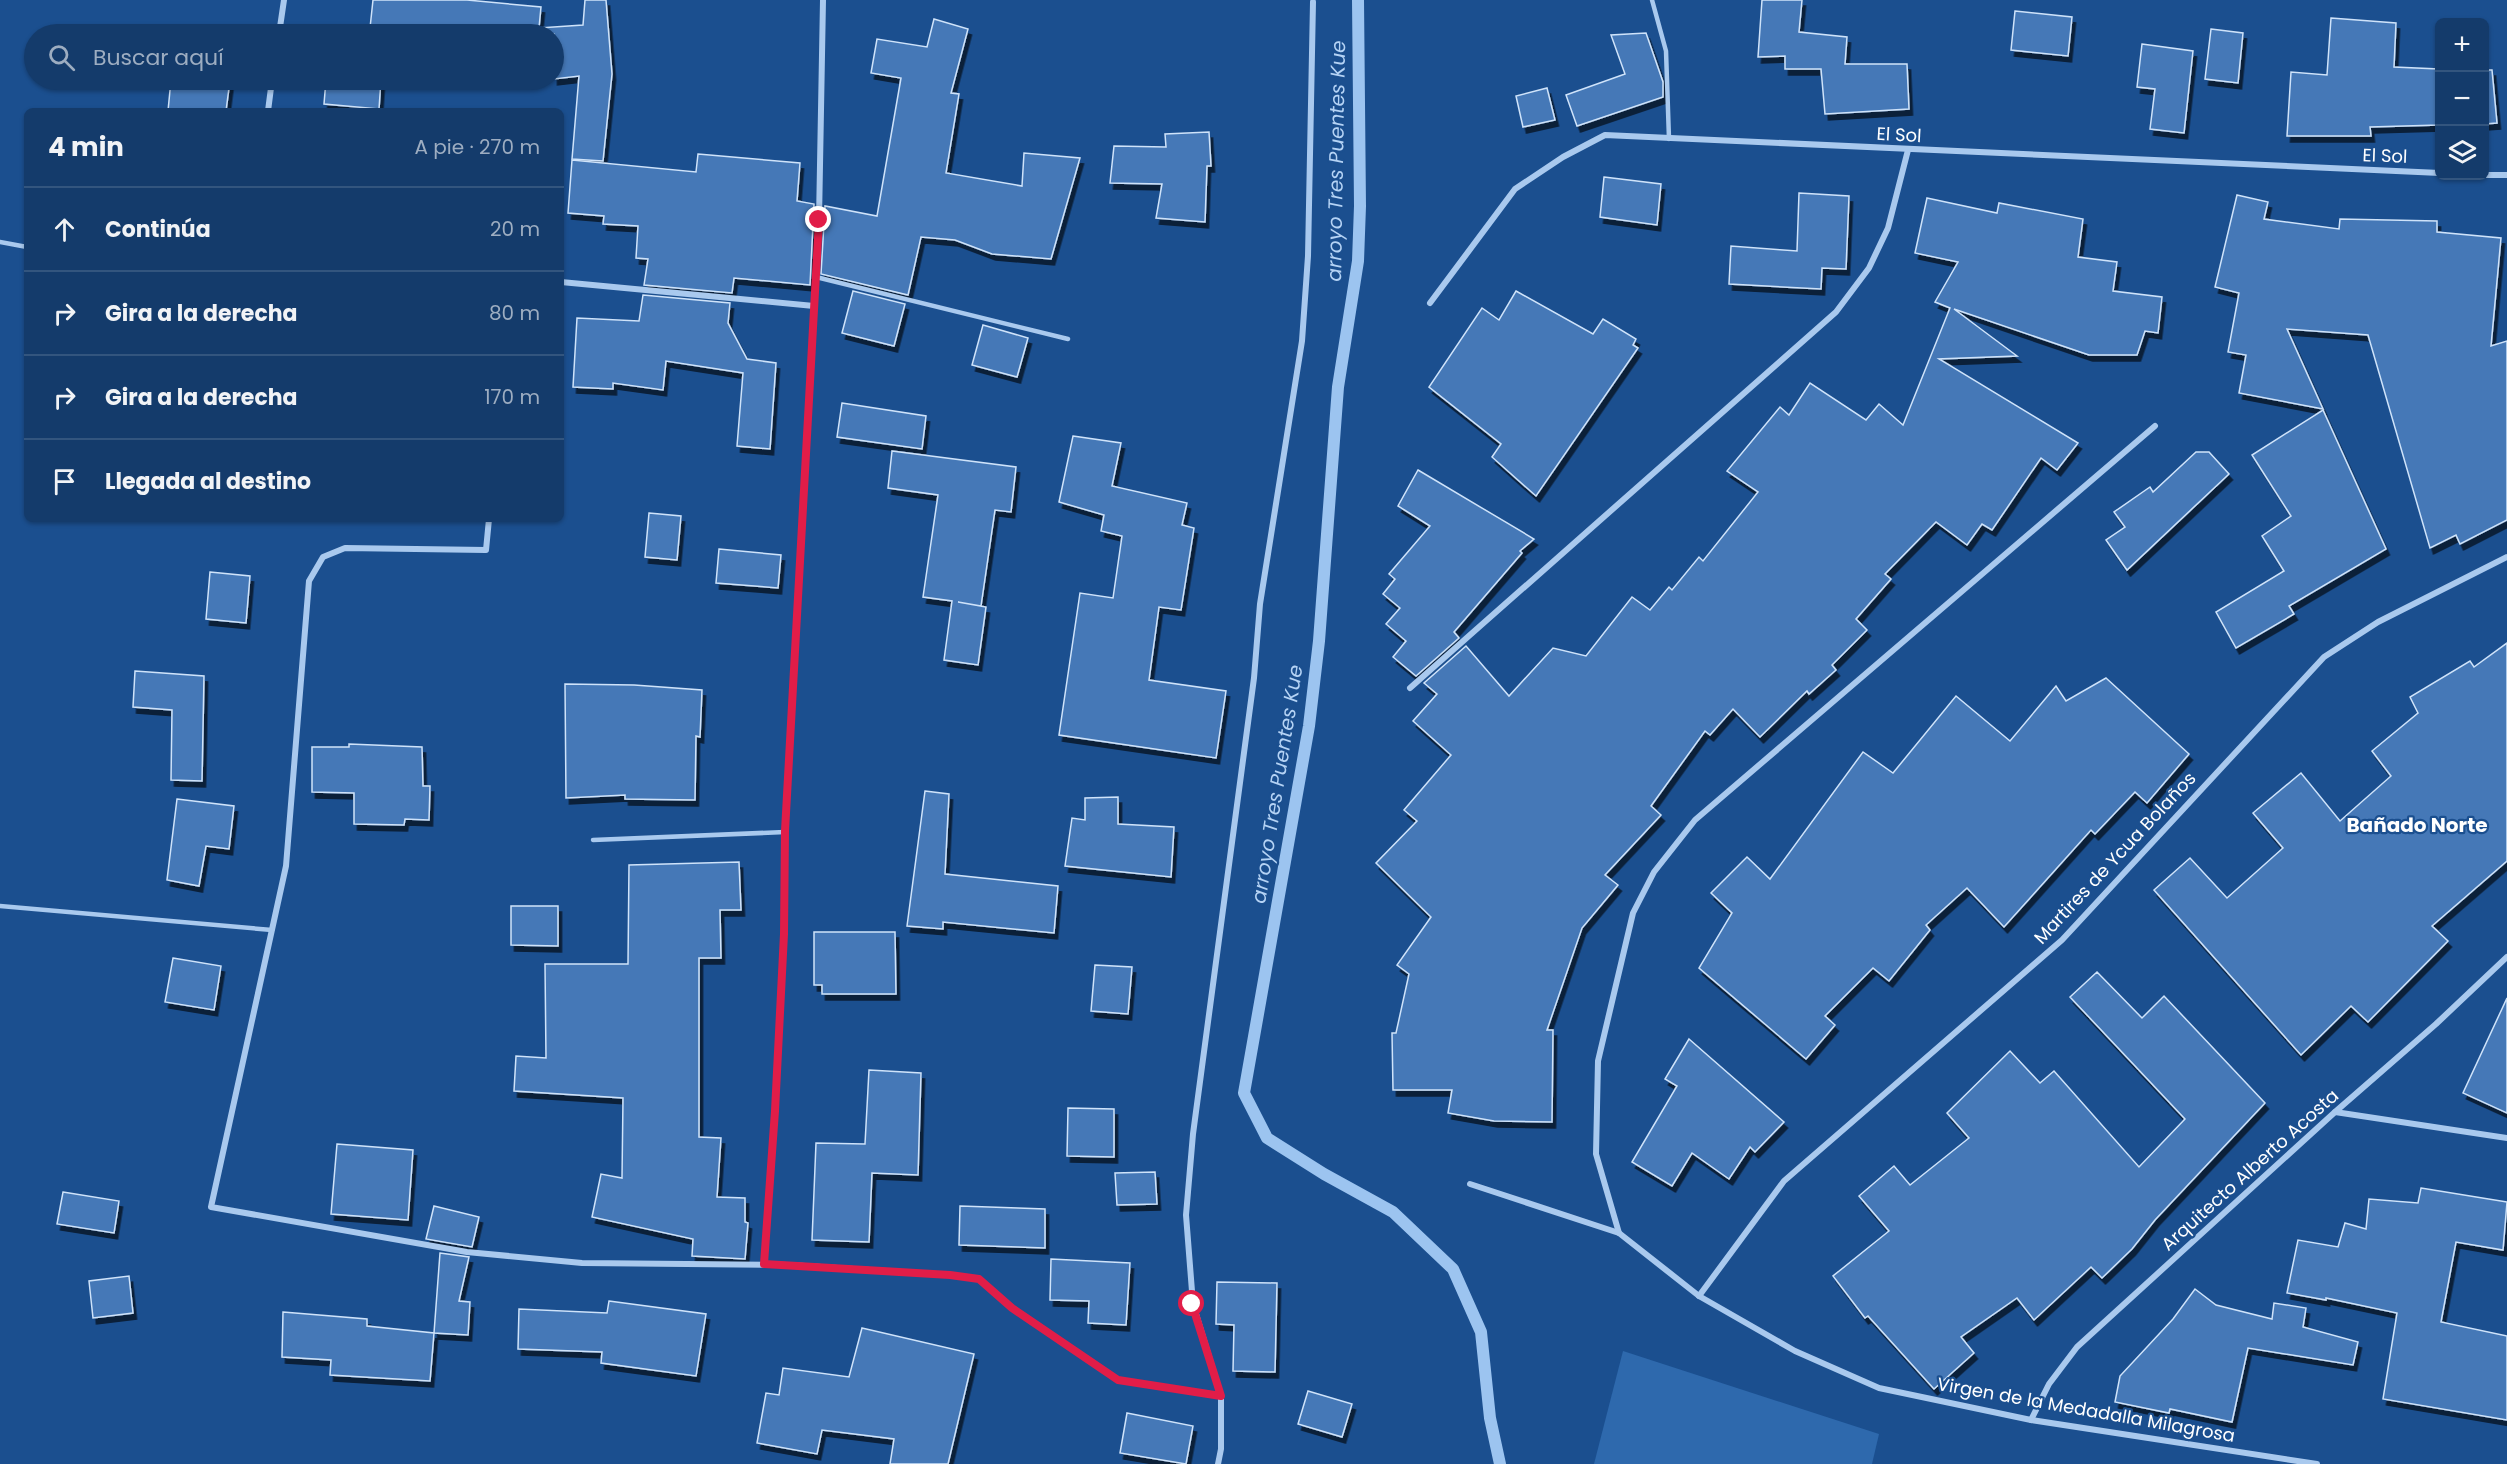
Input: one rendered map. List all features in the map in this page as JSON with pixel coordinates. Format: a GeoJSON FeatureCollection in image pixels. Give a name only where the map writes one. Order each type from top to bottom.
{"type":"FeatureCollection","features":[{"type":"Feature","properties":{"kind":"street"},"geometry":{"type":"LineString","coordinates":[[280,24],[284,0]]}},
{"type":"Feature","properties":{"kind":"street"},"geometry":{"type":"LineString","coordinates":[[764,1264],[782,981],[785,831],[816,277],[823,0]]}},
{"type":"Feature","properties":{"kind":"street"},"geometry":{"type":"LineString","coordinates":[[1218,1464],[1221,1449],[1221,1396],[1192,1304],[1186,1215],[1193,1134],[1254,678],[1260,604],[1302,341],[1308,244],[1313,2]]}},
{"type":"Feature","properties":{"kind":"street"},"geometry":{"type":"LineString","coordinates":[[268,108],[271,90]]}},
{"type":"Feature","properties":{"kind":"street","name":"El Sol"},"geometry":{"type":"LineString","coordinates":[[1430,303],[1515,189],[1563,157],[1605,135],[2435,173]]}},
{"type":"Feature","properties":{"kind":"street"},"geometry":{"type":"LineString","coordinates":[[1410,688],[1836,312],[1869,268],[1888,228],[1908,150]]}},
{"type":"Feature","properties":{"kind":"street"},"geometry":{"type":"LineString","coordinates":[[2489,175],[2507,175]]}},
{"type":"Feature","properties":{"kind":"street"},"geometry":{"type":"LineString","coordinates":[[564,282],[814,306]]}},
{"type":"Feature","properties":{"kind":"street"},"geometry":{"type":"LineString","coordinates":[[1619,1233],[1596,1154],[1598,1061],[1633,913],[1654,872],[1695,820],[1756,765],[1986,573],[2155,426]]}},
{"type":"Feature","properties":{"kind":"street"},"geometry":{"type":"LineString","coordinates":[[489,522],[486,550],[345,548],[323,557],[309,580],[285,866],[211,1206],[467,1252],[582,1263],[764,1264],[950,1275],[979,1279],[1012,1308],[1118,1380],[1221,1396]]}},
{"type":"Feature","properties":{"kind":"street","name":"Martires de Ycua Bolaños"},"geometry":{"type":"LineString","coordinates":[[1699,1296],[1784,1181],[2062,940],[2324,657],[2378,622],[2507,557]]}},
{"type":"Feature","properties":{"kind":"street","name":"Arquitecto Alberto Acosta"},"geometry":{"type":"LineString","coordinates":[[2031,1420],[2049,1384],[2077,1347],[2335,1112],[2436,1024],[2507,957]]}},
{"type":"Feature","properties":{"kind":"street"},"geometry":{"type":"LineString","coordinates":[[2335,1112],[2507,1138]]}},
{"type":"Feature","properties":{"kind":"street","name":"Virgen de la Medadalla Milagrosa"},"geometry":{"type":"LineString","coordinates":[[1470,1184],[1619,1233],[1699,1296],[1795,1351],[1879,1388],[2031,1420],[2317,1464]]}},
{"type":"Feature","properties":{"kind":"lane"},"geometry":{"type":"LineString","coordinates":[[1652,0],[1666,51],[1669,139]]}},
{"type":"Feature","properties":{"kind":"lane"},"geometry":{"type":"LineString","coordinates":[[0,242],[24,246]]}},
{"type":"Feature","properties":{"kind":"lane"},"geometry":{"type":"LineString","coordinates":[[816,277],[1068,339]]}},
{"type":"Feature","properties":{"kind":"lane"},"geometry":{"type":"LineString","coordinates":[[593,840],[785,831]]}},
{"type":"Feature","properties":{"kind":"lane"},"geometry":{"type":"LineString","coordinates":[[0,906],[272,930]]}},
{"type":"Feature","properties":{"kind":"shaded area"},"geometry":{"type":"Polygon","coordinates":[[[1623,1351],[1879,1434],[1872,1464],[1594,1464],[1623,1351]]]}},
{"type":"Feature","properties":{"kind":"building"},"geometry":{"type":"Polygon","coordinates":[[[373,0],[467,0],[541,7],[539,24],[370,24],[373,0]]]}},
{"type":"Feature","properties":{"kind":"building"},"geometry":{"type":"Polygon","coordinates":[[[585,0],[606,0],[612,74],[603,161],[572,159],[579,76],[564,78],[564,26],[583,25],[585,0]]]}},
{"type":"Feature","properties":{"kind":"building"},"geometry":{"type":"Polygon","coordinates":[[[1762,0],[1802,0],[1799,32],[1847,37],[1845,64],[1907,64],[1909,109],[1825,114],[1821,69],[1785,69],[1785,56],[1758,57],[1762,0]]]}},
{"type":"Feature","properties":{"kind":"building"},"geometry":{"type":"Polygon","coordinates":[[[2015,11],[2072,17],[2068,56],[2011,50],[2015,11]]]}},
{"type":"Feature","properties":{"kind":"building"},"geometry":{"type":"Polygon","coordinates":[[[2331,18],[2396,23],[2394,67],[2435,69],[2435,125],[2370,127],[2371,136],[2287,136],[2291,72],[2327,75],[2331,18]]]}},
{"type":"Feature","properties":{"kind":"building"},"geometry":{"type":"Polygon","coordinates":[[[934,19],[968,29],[951,93],[959,94],[946,173],[1022,186],[1024,153],[1080,158],[1051,259],[992,254],[955,240],[921,237],[908,295],[821,274],[825,206],[877,216],[901,78],[871,73],[877,39],[927,47],[934,19]]]}},
{"type":"Feature","properties":{"kind":"building"},"geometry":{"type":"Polygon","coordinates":[[[2211,29],[2243,33],[2238,83],[2205,79],[2211,29]]]}},
{"type":"Feature","properties":{"kind":"building"},"geometry":{"type":"Polygon","coordinates":[[[1646,33],[1663,82],[1663,97],[1577,126],[1566,95],[1625,74],[1611,35],[1646,33]]]}},
{"type":"Feature","properties":{"kind":"building"},"geometry":{"type":"Polygon","coordinates":[[[2142,44],[2193,51],[2184,133],[2150,129],[2155,89],[2137,87],[2142,44]]]}},
{"type":"Feature","properties":{"kind":"building"},"geometry":{"type":"Polygon","coordinates":[[[2489,70],[2492,70],[2497,123],[2489,124],[2489,70]]]}},
{"type":"Feature","properties":{"kind":"building"},"geometry":{"type":"Polygon","coordinates":[[[1547,88],[1555,120],[1523,127],[1516,96],[1547,88]]]}},
{"type":"Feature","properties":{"kind":"building"},"geometry":{"type":"Polygon","coordinates":[[[170,90],[229,90],[226,108],[168,108],[170,90]]]}},
{"type":"Feature","properties":{"kind":"building"},"geometry":{"type":"Polygon","coordinates":[[[325,90],[380,90],[379,108],[324,104],[325,90]]]}},
{"type":"Feature","properties":{"kind":"building"},"geometry":{"type":"Polygon","coordinates":[[[1209,132],[1211,166],[1207,166],[1205,222],[1156,218],[1162,184],[1110,183],[1114,146],[1166,147],[1165,134],[1209,132]]]}},
{"type":"Feature","properties":{"kind":"building"},"geometry":{"type":"Polygon","coordinates":[[[698,154],[800,163],[797,201],[814,204],[810,285],[734,278],[732,293],[644,285],[648,259],[636,258],[638,226],[603,224],[604,216],[568,213],[572,160],[696,172],[698,154]]]}},
{"type":"Feature","properties":{"kind":"building"},"geometry":{"type":"Polygon","coordinates":[[[1604,177],[1661,184],[1657,225],[1600,217],[1604,177]]]}},
{"type":"Feature","properties":{"kind":"building"},"geometry":{"type":"Polygon","coordinates":[[[1799,193],[1849,196],[1846,269],[1822,268],[1821,289],[1729,284],[1731,246],[1797,251],[1799,193]]]}},
{"type":"Feature","properties":{"kind":"building"},"geometry":{"type":"Polygon","coordinates":[[[2237,195],[2268,202],[2264,219],[2339,229],[2340,219],[2437,221],[2437,232],[2501,238],[2491,346],[2507,341],[2507,520],[2460,544],[2456,535],[2430,548],[2368,335],[2287,329],[2323,409],[2239,393],[2246,355],[2228,352],[2239,293],[2215,287],[2237,195]]]}},
{"type":"Feature","properties":{"kind":"building"},"geometry":{"type":"Polygon","coordinates":[[[1927,198],[1997,213],[1999,203],[2083,219],[2078,257],[2117,262],[2113,291],[2162,297],[2158,333],[2145,331],[2137,355],[2089,355],[1954,309],[2017,356],[1939,359],[2078,443],[2057,470],[2041,458],[1992,530],[1982,524],[1967,545],[1936,522],[1885,574],[1891,579],[1856,619],[1867,630],[1832,665],[1836,670],[1809,694],[1807,691],[1760,737],[1733,709],[1710,735],[1705,731],[1651,806],[1661,815],[1605,875],[1618,885],[1582,928],[1547,1030],[1553,1030],[1552,1122],[1494,1121],[1448,1113],[1452,1090],[1393,1090],[1392,1033],[1396,1033],[1409,974],[1397,965],[1431,917],[1376,863],[1417,821],[1404,810],[1451,755],[1413,721],[1437,694],[1424,683],[1466,646],[1509,696],[1553,648],[1586,656],[1632,597],[1650,610],[1669,587],[1672,590],[1699,557],[1703,561],[1758,492],[1727,471],[1780,407],[1789,415],[1810,383],[1866,420],[1879,404],[1903,425],[1950,308],[1935,302],[1958,262],[1915,253],[1927,198]]]}},
{"type":"Feature","properties":{"kind":"building"},"geometry":{"type":"Polygon","coordinates":[[[853,291],[905,304],[894,346],[842,333],[853,291]]]}},
{"type":"Feature","properties":{"kind":"building"},"geometry":{"type":"Polygon","coordinates":[[[1516,291],[1593,334],[1603,319],[1636,339],[1633,345],[1638,348],[1536,496],[1492,457],[1501,444],[1429,387],[1482,308],[1499,320],[1516,291]]]}},
{"type":"Feature","properties":{"kind":"building"},"geometry":{"type":"Polygon","coordinates":[[[643,295],[730,303],[728,323],[747,359],[776,363],[770,449],[737,446],[743,373],[666,361],[663,390],[613,383],[613,389],[573,387],[577,318],[639,321],[643,295]]]}},
{"type":"Feature","properties":{"kind":"building"},"geometry":{"type":"Polygon","coordinates":[[[983,325],[1028,338],[1017,377],[972,365],[983,325]]]}},
{"type":"Feature","properties":{"kind":"building"},"geometry":{"type":"Polygon","coordinates":[[[842,403],[926,416],[922,449],[837,437],[842,403]]]}},
{"type":"Feature","properties":{"kind":"building"},"geometry":{"type":"Polygon","coordinates":[[[2323,410],[2386,549],[2289,606],[2294,614],[2236,648],[2216,612],[2284,571],[2262,536],[2291,516],[2252,455],[2323,410]]]}},
{"type":"Feature","properties":{"kind":"building"},"geometry":{"type":"Polygon","coordinates":[[[1073,436],[1121,443],[1112,486],[1187,503],[1182,525],[1194,528],[1181,610],[1159,607],[1149,680],[1226,691],[1216,758],[1059,735],[1080,593],[1113,598],[1122,536],[1101,531],[1104,515],[1059,502],[1073,436]]]}},
{"type":"Feature","properties":{"kind":"building"},"geometry":{"type":"Polygon","coordinates":[[[892,451],[1016,467],[1011,512],[995,510],[981,606],[958,602],[986,607],[978,665],[944,660],[952,601],[923,597],[938,495],[888,488],[892,451]]]}},
{"type":"Feature","properties":{"kind":"building"},"geometry":{"type":"Polygon","coordinates":[[[2196,452],[2209,452],[2229,474],[2127,570],[2106,540],[2125,527],[2114,512],[2150,487],[2153,492],[2196,452]]]}},
{"type":"Feature","properties":{"kind":"building"},"geometry":{"type":"Polygon","coordinates":[[[1418,470],[1534,539],[1520,551],[1522,553],[1454,632],[1459,638],[1416,676],[1393,657],[1406,641],[1386,624],[1400,608],[1383,594],[1395,579],[1389,574],[1430,526],[1398,506],[1418,470]]]}},
{"type":"Feature","properties":{"kind":"building"},"geometry":{"type":"Polygon","coordinates":[[[649,513],[681,516],[677,560],[645,557],[649,513]]]}},
{"type":"Feature","properties":{"kind":"building"},"geometry":{"type":"Polygon","coordinates":[[[719,549],[781,555],[778,588],[716,583],[719,549]]]}},
{"type":"Feature","properties":{"kind":"building"},"geometry":{"type":"Polygon","coordinates":[[[210,572],[250,576],[246,623],[206,619],[210,572]]]}},
{"type":"Feature","properties":{"kind":"building"},"geometry":{"type":"Polygon","coordinates":[[[2507,643],[2507,861],[2432,926],[2448,941],[2368,1022],[2351,1006],[2301,1055],[2154,890],[2190,858],[2227,898],[2283,848],[2253,813],[2301,773],[2340,821],[2391,776],[2372,751],[2418,713],[2410,697],[2470,661],[2474,667],[2507,643]]]}},
{"type":"Feature","properties":{"kind":"building"},"geometry":{"type":"Polygon","coordinates":[[[135,671],[204,676],[202,781],[171,780],[172,710],[133,707],[135,671]]]}},
{"type":"Feature","properties":{"kind":"building"},"geometry":{"type":"Polygon","coordinates":[[[2106,678],[2189,754],[2147,803],[2135,792],[2095,834],[2091,830],[2004,927],[1967,888],[1926,925],[1930,930],[1889,981],[1873,968],[1825,1016],[1835,1025],[1806,1059],[1699,968],[1732,913],[1711,893],[1747,857],[1770,879],[1863,752],[1893,773],[1956,696],[2010,741],[2056,686],[2066,701],[2106,678]]]}},
{"type":"Feature","properties":{"kind":"building"},"geometry":{"type":"Polygon","coordinates":[[[565,684],[634,685],[702,690],[700,737],[696,736],[695,800],[625,799],[625,795],[566,798],[565,684]]]}},
{"type":"Feature","properties":{"kind":"building"},"geometry":{"type":"Polygon","coordinates":[[[349,744],[422,747],[423,786],[430,786],[429,820],[405,819],[404,825],[354,824],[354,793],[312,792],[312,747],[349,747],[349,744]]]}},
{"type":"Feature","properties":{"kind":"building"},"geometry":{"type":"Polygon","coordinates":[[[925,791],[949,794],[945,874],[1058,886],[1054,933],[943,922],[943,929],[907,926],[925,791]]]}},
{"type":"Feature","properties":{"kind":"building"},"geometry":{"type":"Polygon","coordinates":[[[1118,797],[1118,824],[1174,827],[1171,877],[1065,866],[1072,818],[1085,820],[1085,798],[1118,797]]]}},
{"type":"Feature","properties":{"kind":"building"},"geometry":{"type":"Polygon","coordinates":[[[177,799],[234,806],[229,849],[206,846],[199,886],[167,880],[177,799]]]}},
{"type":"Feature","properties":{"kind":"building"},"geometry":{"type":"Polygon","coordinates":[[[739,862],[741,910],[720,910],[721,958],[699,958],[699,1137],[721,1138],[717,1197],[745,1198],[745,1222],[748,1223],[745,1259],[692,1256],[693,1239],[592,1217],[601,1174],[622,1178],[623,1098],[514,1091],[516,1056],[546,1058],[545,964],[628,964],[629,865],[739,862]]]}},
{"type":"Feature","properties":{"kind":"building"},"geometry":{"type":"Polygon","coordinates":[[[511,906],[558,906],[558,946],[511,945],[511,906]]]}},
{"type":"Feature","properties":{"kind":"building"},"geometry":{"type":"Polygon","coordinates":[[[814,932],[895,932],[896,994],[822,994],[822,985],[814,985],[814,932]]]}},
{"type":"Feature","properties":{"kind":"building"},"geometry":{"type":"Polygon","coordinates":[[[173,958],[221,966],[214,1010],[165,1002],[173,958]]]}},
{"type":"Feature","properties":{"kind":"building"},"geometry":{"type":"Polygon","coordinates":[[[1095,965],[1132,967],[1128,1014],[1091,1011],[1095,965]]]}},
{"type":"Feature","properties":{"kind":"building"},"geometry":{"type":"Polygon","coordinates":[[[2097,972],[2142,1018],[2164,996],[2265,1103],[2155,1220],[2132,1249],[2102,1278],[2091,1267],[2034,1320],[2017,1298],[1961,1337],[1974,1353],[1934,1389],[1868,1316],[1865,1318],[1833,1276],[1889,1231],[1859,1196],[1894,1166],[1910,1185],[1969,1138],[1947,1113],[2010,1051],[2040,1083],[2054,1071],[2139,1167],[2185,1119],[2070,997],[2097,972]]]}},
{"type":"Feature","properties":{"kind":"building"},"geometry":{"type":"Polygon","coordinates":[[[2507,998],[2507,1113],[2463,1093],[2507,998]]]}},
{"type":"Feature","properties":{"kind":"building"},"geometry":{"type":"Polygon","coordinates":[[[1689,1039],[1784,1122],[1755,1152],[1750,1147],[1729,1179],[1692,1153],[1672,1186],[1632,1162],[1677,1086],[1665,1079],[1689,1039]]]}},
{"type":"Feature","properties":{"kind":"building"},"geometry":{"type":"Polygon","coordinates":[[[869,1070],[921,1073],[918,1175],[872,1173],[869,1242],[812,1240],[816,1143],[865,1144],[869,1070]]]}},
{"type":"Feature","properties":{"kind":"building"},"geometry":{"type":"Polygon","coordinates":[[[1068,1108],[1114,1109],[1114,1157],[1067,1156],[1068,1108]]]}},
{"type":"Feature","properties":{"kind":"building"},"geometry":{"type":"Polygon","coordinates":[[[337,1144],[413,1150],[408,1220],[331,1214],[337,1144]]]}},
{"type":"Feature","properties":{"kind":"building"},"geometry":{"type":"Polygon","coordinates":[[[1155,1172],[1157,1204],[1117,1205],[1115,1173],[1155,1172]]]}},
{"type":"Feature","properties":{"kind":"building"},"geometry":{"type":"Polygon","coordinates":[[[2421,1188],[2507,1202],[2503,1250],[2456,1242],[2441,1322],[2507,1336],[2507,1420],[2383,1399],[2397,1313],[2326,1298],[2326,1300],[2287,1293],[2298,1240],[2338,1247],[2345,1223],[2366,1229],[2369,1199],[2418,1203],[2421,1188]]]}},
{"type":"Feature","properties":{"kind":"building"},"geometry":{"type":"Polygon","coordinates":[[[63,1192],[119,1201],[114,1233],[57,1224],[63,1192]]]}},
{"type":"Feature","properties":{"kind":"building"},"geometry":{"type":"Polygon","coordinates":[[[434,1206],[479,1217],[472,1247],[426,1239],[434,1206]]]}},
{"type":"Feature","properties":{"kind":"building"},"geometry":{"type":"Polygon","coordinates":[[[960,1206],[1045,1209],[1045,1248],[959,1245],[960,1206]]]}},
{"type":"Feature","properties":{"kind":"building"},"geometry":{"type":"Polygon","coordinates":[[[440,1253],[469,1257],[459,1301],[470,1302],[468,1335],[434,1333],[440,1253]]]}},
{"type":"Feature","properties":{"kind":"building"},"geometry":{"type":"Polygon","coordinates":[[[1051,1259],[1130,1263],[1126,1325],[1088,1323],[1089,1301],[1050,1300],[1051,1259]]]}},
{"type":"Feature","properties":{"kind":"building"},"geometry":{"type":"Polygon","coordinates":[[[129,1276],[133,1313],[93,1318],[89,1281],[129,1276]]]}},
{"type":"Feature","properties":{"kind":"building"},"geometry":{"type":"Polygon","coordinates":[[[1217,1282],[1277,1283],[1275,1372],[1233,1371],[1234,1325],[1216,1324],[1217,1282]]]}},
{"type":"Feature","properties":{"kind":"building"},"geometry":{"type":"Polygon","coordinates":[[[2195,1289],[2216,1305],[2272,1319],[2274,1303],[2306,1308],[2303,1327],[2358,1342],[2353,1365],[2248,1348],[2232,1422],[2170,1409],[2169,1413],[2115,1402],[2120,1376],[2173,1319],[2195,1289]]]}},
{"type":"Feature","properties":{"kind":"building"},"geometry":{"type":"Polygon","coordinates":[[[609,1301],[706,1314],[696,1376],[601,1363],[602,1352],[518,1349],[519,1309],[607,1313],[609,1301]]]}},
{"type":"Feature","properties":{"kind":"building"},"geometry":{"type":"Polygon","coordinates":[[[283,1312],[367,1319],[367,1326],[434,1333],[430,1381],[330,1375],[331,1360],[282,1357],[283,1312]]]}},
{"type":"Feature","properties":{"kind":"building"},"geometry":{"type":"Polygon","coordinates":[[[862,1328],[974,1354],[948,1464],[890,1464],[894,1439],[822,1430],[817,1454],[757,1443],[766,1393],[779,1395],[783,1368],[849,1377],[862,1328]]]}},
{"type":"Feature","properties":{"kind":"building"},"geometry":{"type":"Polygon","coordinates":[[[1308,1391],[1352,1404],[1342,1437],[1298,1424],[1308,1391]]]}},
{"type":"Feature","properties":{"kind":"building"},"geometry":{"type":"Polygon","coordinates":[[[1127,1413],[1193,1426],[1186,1464],[1120,1453],[1127,1413]]]}},
{"type":"Feature","properties":{"kind":"waterway","name":"arroyo Tres Puentes Kue"},"geometry":{"type":"LineString","coordinates":[[1358,0],[1360,206],[1358,261],[1338,387],[1319,641],[1309,726],[1244,1093],[1267,1138],[1324,1174],[1393,1212],[1453,1269],[1481,1332],[1490,1418],[1500,1464]]}},
{"type":"Feature","properties":{"kind":"district","name":"Bañado Norte"},"geometry":{"type":"Point","coordinates":[2417,825]}},
{"type":"Feature","properties":{"kind":"route"},"geometry":{"type":"LineString","coordinates":[[819,220],[785,831],[784,934],[775,1111],[764,1264],[950,1275],[979,1279],[1012,1308],[1118,1380],[1221,1396],[1192,1304]]}}]}
